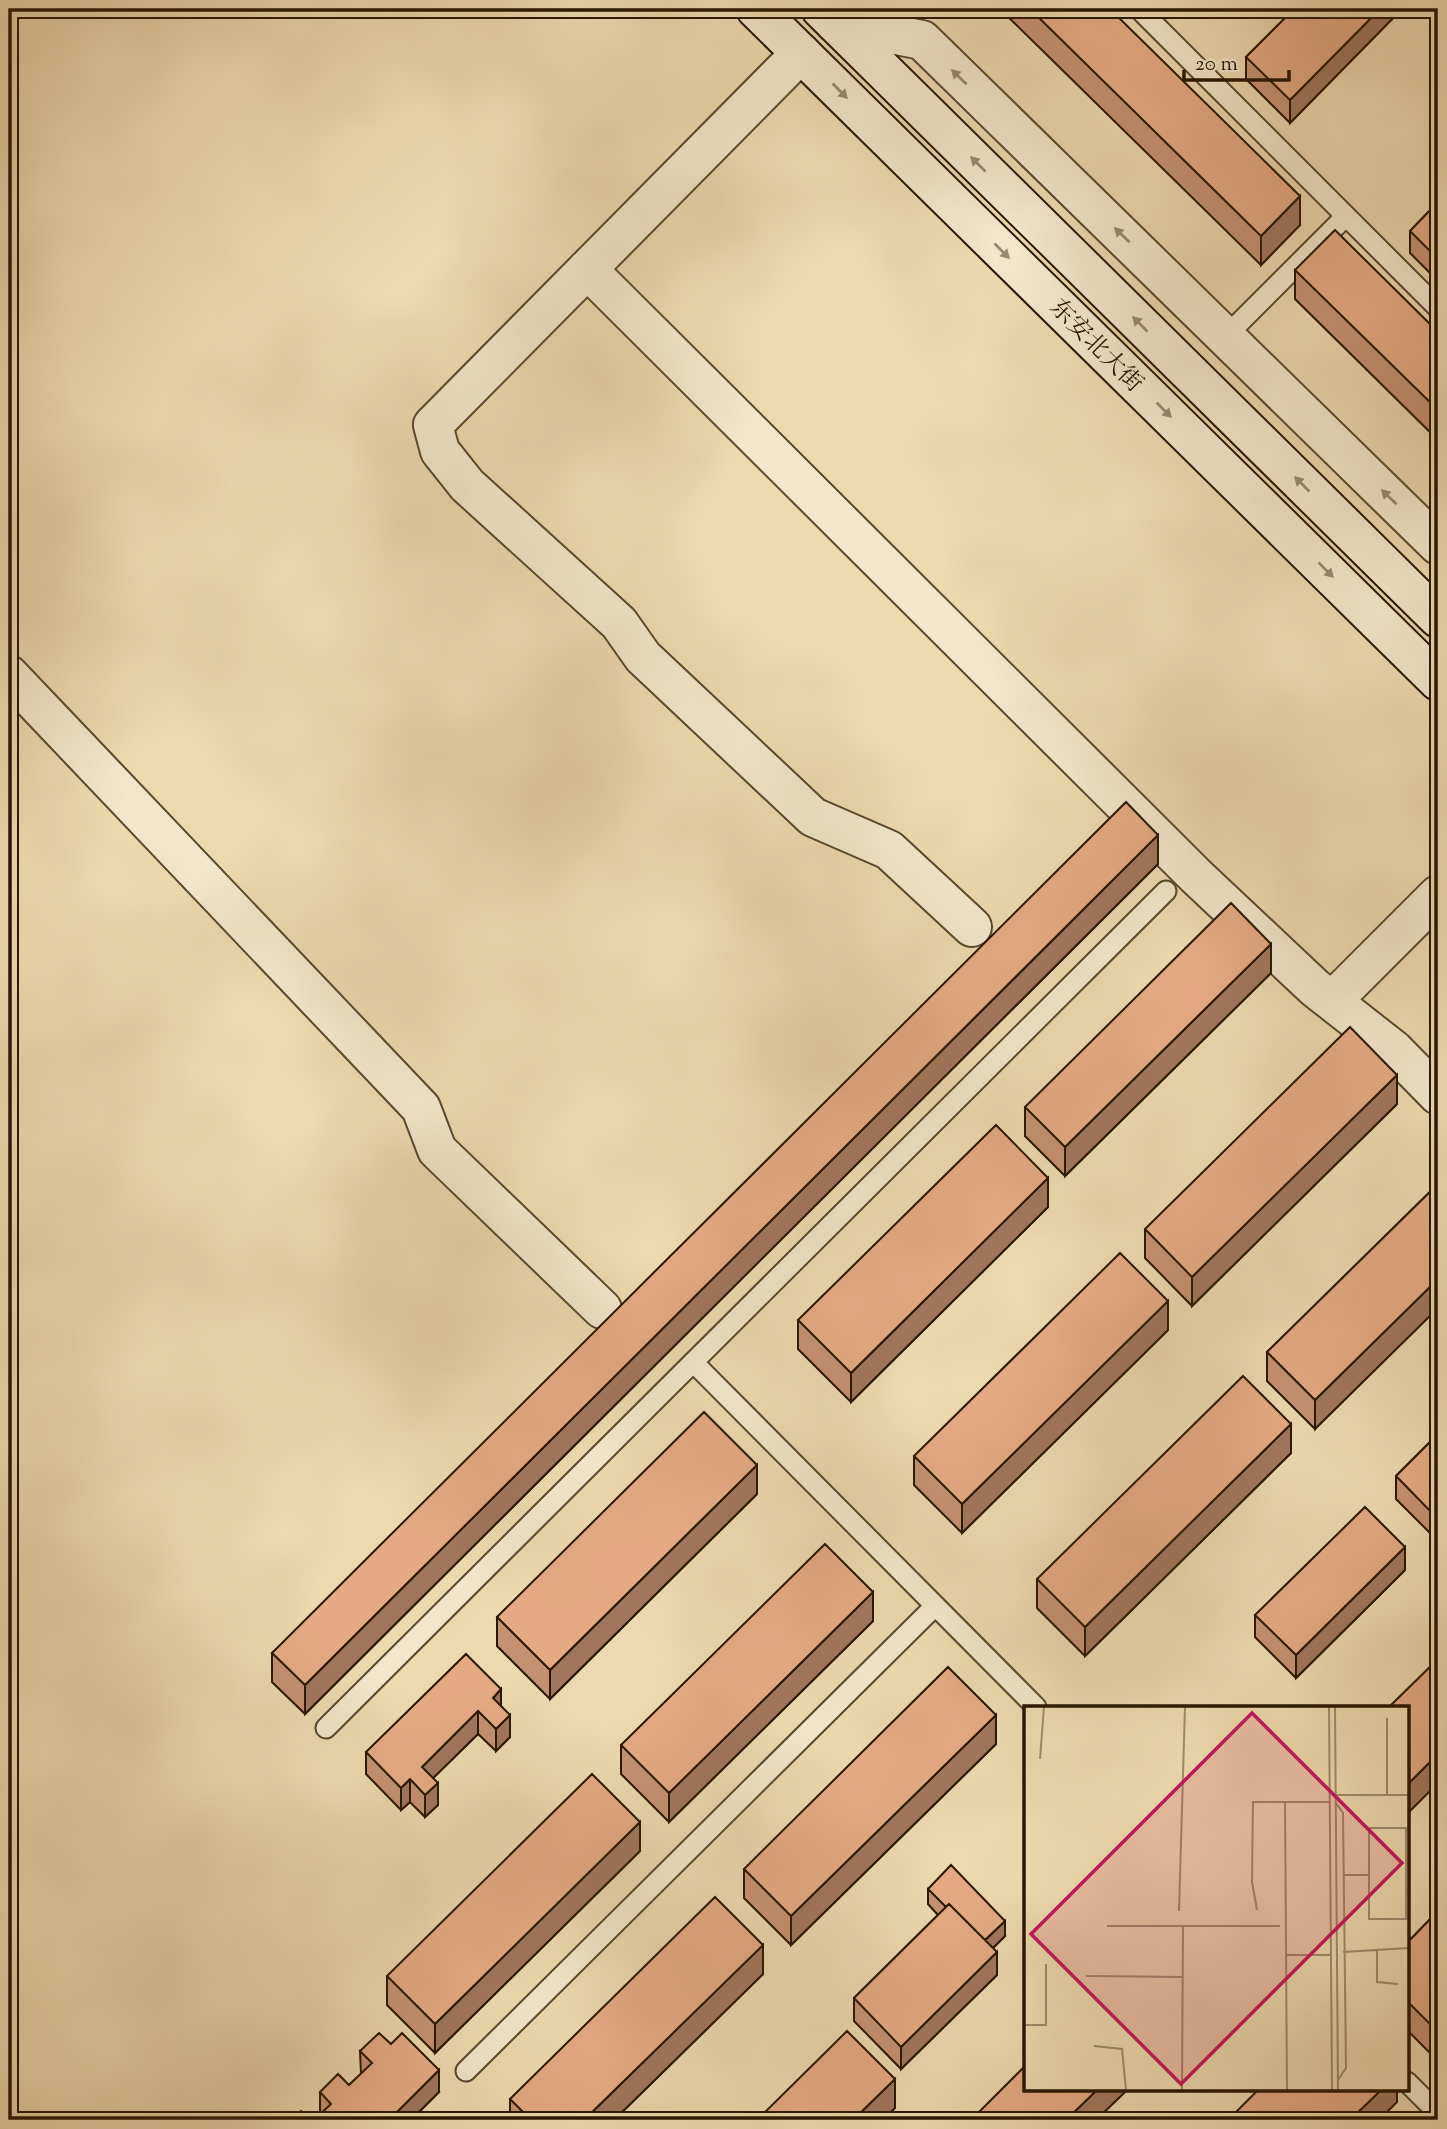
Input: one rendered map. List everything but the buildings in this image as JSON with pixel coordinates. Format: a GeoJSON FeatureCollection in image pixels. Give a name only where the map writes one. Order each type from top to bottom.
{"type":"FeatureCollection","features":[{"type":"Feature","properties":{"kind":"street","name":"东安北大街"},"geometry":{"type":"LineString","coordinates":[[756,9],[1438,681]]}},
{"type":"Feature","properties":{"kind":"street","name":"东安北大街"},"geometry":{"type":"LineString","coordinates":[[828,16],[1438,618]]}},
{"type":"Feature","properties":{"kind":"street"},"geometry":{"type":"LineString","coordinates":[[828,16],[922,40],[1438,545]]}},
{"type":"Feature","properties":{"kind":"street"},"geometry":{"type":"LineString","coordinates":[[801,52],[433,425],[440,452],[467,485],[619,623],[643,657],[813,817],[889,850],[972,927]]}},
{"type":"Feature","properties":{"kind":"street"},"geometry":{"type":"LineString","coordinates":[[587,269],[1196,876],[1332,1001],[1394,1050],[1438,1096]]}},
{"type":"Feature","properties":{"kind":"street"},"geometry":{"type":"LineString","coordinates":[[9,675],[421,1108],[437,1150],[602,1309]]}},
{"type":"Feature","properties":{"kind":"street"},"geometry":{"type":"LineString","coordinates":[[1332,1001],[1438,895]]}},
{"type":"Feature","properties":{"kind":"lane"},"geometry":{"type":"LineString","coordinates":[[1139,9],[1438,308]]}},
{"type":"Feature","properties":{"kind":"lane"},"geometry":{"type":"LineString","coordinates":[[1226,337],[1346,216]]}},
{"type":"Feature","properties":{"kind":"lane"},"geometry":{"type":"LineString","coordinates":[[326,1728],[1166,891]]}},
{"type":"Feature","properties":{"kind":"lane"},"geometry":{"type":"LineString","coordinates":[[693,1362],[1035,1706]]}},
{"type":"Feature","properties":{"kind":"lane"},"geometry":{"type":"LineString","coordinates":[[466,2071],[935,1606]]}},
{"type":"Feature","properties":{"kind":"lane"},"geometry":{"type":"LineString","coordinates":[[1408,2083],[1438,2113]]}}]}
